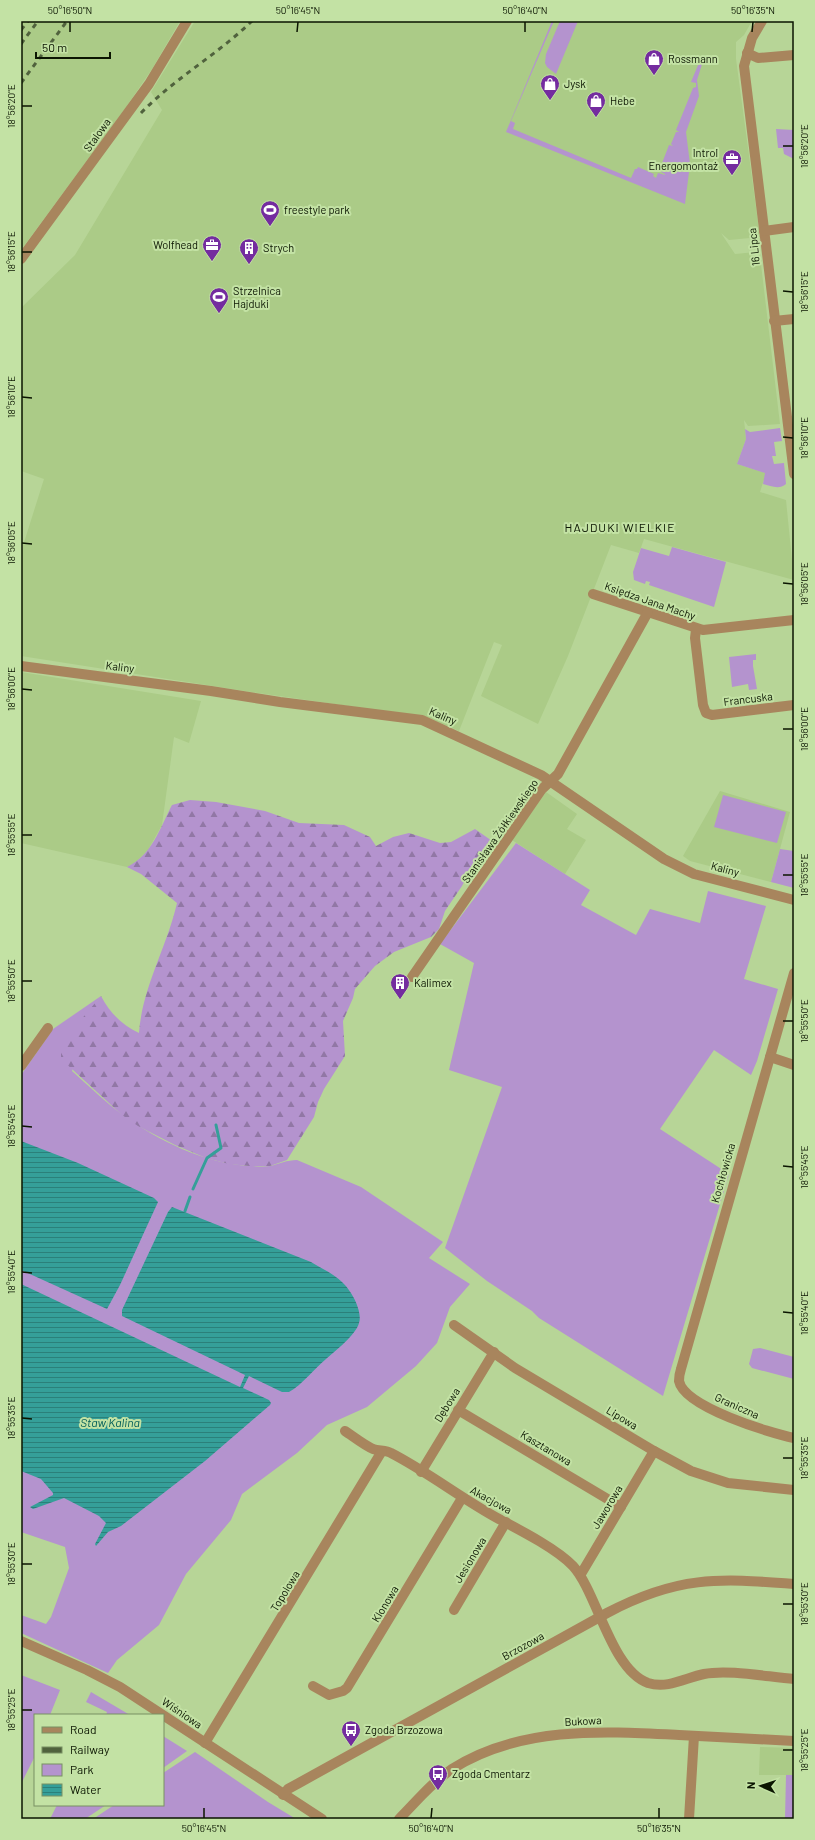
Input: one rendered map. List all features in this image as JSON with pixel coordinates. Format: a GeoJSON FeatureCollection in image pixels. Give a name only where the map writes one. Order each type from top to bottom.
{"type":"FeatureCollection","features":[{"type":"Feature","properties":{"kind":"street","name":"Stalowa"},"geometry":{"type":"LineString","coordinates":[[21,259],[149,84],[187,21]]}},
{"type":"Feature","properties":{"kind":"street","name":"16 Lipca"},"geometry":{"type":"LineString","coordinates":[[762,21],[752,38],[744,66],[774,321],[790,409],[794,474]]}},
{"type":"Feature","properties":{"kind":"street"},"geometry":{"type":"LineString","coordinates":[[748,53],[758,58],[794,55]]}},
{"type":"Feature","properties":{"kind":"street"},"geometry":{"type":"LineString","coordinates":[[764,231],[794,227]]}},
{"type":"Feature","properties":{"kind":"street"},"geometry":{"type":"LineString","coordinates":[[774,321],[794,319]]}},
{"type":"Feature","properties":{"kind":"street","name":"Księdza Jana Machy"},"geometry":{"type":"LineString","coordinates":[[593,594],[691,626],[696,630],[794,620]]}},
{"type":"Feature","properties":{"kind":"street","name":"Stanisława Żółkiewskiego"},"geometry":{"type":"LineString","coordinates":[[412,977],[542,789],[558,774],[648,612]]}},
{"type":"Feature","properties":{"kind":"street","name":"Francuska"},"geometry":{"type":"LineString","coordinates":[[696,630],[695,638],[703,705],[706,714],[712,715],[794,705]]}},
{"type":"Feature","properties":{"kind":"street","name":"Kaliny"},"geometry":{"type":"LineString","coordinates":[[21,666],[422,720],[550,781],[664,859],[694,874],[794,900]]}},
{"type":"Feature","properties":{"kind":"street","name":"Kochłowicka"},"geometry":{"type":"LineString","coordinates":[[679,1382],[681,1369],[794,973]]}},
{"type":"Feature","properties":{"kind":"street"},"geometry":{"type":"LineString","coordinates":[[21,1066],[48,1028]]}},
{"type":"Feature","properties":{"kind":"street"},"geometry":{"type":"LineString","coordinates":[[770,1057],[794,1064]]}},
{"type":"Feature","properties":{"kind":"street","name":"Lipowa"},"geometry":{"type":"LineString","coordinates":[[454,1325],[515,1368],[654,1451],[691,1471],[720,1481],[740,1485],[794,1490]]}},
{"type":"Feature","properties":{"kind":"street","name":"Dębowa"},"geometry":{"type":"LineString","coordinates":[[421,1472],[494,1352]]}},
{"type":"Feature","properties":{"kind":"street","name":"Graniczna"},"geometry":{"type":"LineString","coordinates":[[679,1382],[686,1394],[730,1418],[757,1428],[794,1438]]}},
{"type":"Feature","properties":{"kind":"street","name":"Kasztanowa"},"geometry":{"type":"LineString","coordinates":[[458,1410],[621,1507]]}},
{"type":"Feature","properties":{"kind":"street","name":"Akacjowa"},"geometry":{"type":"LineString","coordinates":[[345,1431],[374,1449],[389,1452],[462,1498],[506,1522],[566,1559],[581,1574],[599,1618]]}},
{"type":"Feature","properties":{"kind":"street","name":"Topolowa"},"geometry":{"type":"LineString","coordinates":[[205,1743],[382,1450]]}},
{"type":"Feature","properties":{"kind":"street","name":"Jaworowa"},"geometry":{"type":"LineString","coordinates":[[581,1574],[654,1451]]}},
{"type":"Feature","properties":{"kind":"street","name":"Klonowa"},"geometry":{"type":"LineString","coordinates":[[313,1686],[330,1695],[343,1691],[347,1688],[462,1498]]}},
{"type":"Feature","properties":{"kind":"street","name":"Jesionowa"},"geometry":{"type":"LineString","coordinates":[[454,1610],[506,1522]]}},
{"type":"Feature","properties":{"kind":"street","name":"Brzozowa"},"geometry":{"type":"LineString","coordinates":[[284,1795],[288,1789],[599,1618],[644,1595],[675,1585],[712,1580],[742,1580],[794,1584]]}},
{"type":"Feature","properties":{"kind":"street"},"geometry":{"type":"LineString","coordinates":[[599,1618],[624,1661],[636,1676],[648,1683],[666,1685],[705,1674],[721,1673],[794,1679]]}},
{"type":"Feature","properties":{"kind":"street","name":"Wiśniowa"},"geometry":{"type":"LineString","coordinates":[[21,1641],[108,1680],[163,1714]]}},
{"type":"Feature","properties":{"kind":"street","name":"Wiśniowa"},"geometry":{"type":"LineString","coordinates":[[164,1715],[322,1819]]}},
{"type":"Feature","properties":{"kind":"street","name":"Bukowa"},"geometry":{"type":"LineString","coordinates":[[400,1819],[430,1788],[451,1770],[479,1755],[508,1744],[547,1736],[614,1732],[794,1741]]}},
{"type":"Feature","properties":{"kind":"street"},"geometry":{"type":"LineString","coordinates":[[689,1819],[694,1736]]}},
{"type":"Feature","properties":{"kind":"shaded area"},"geometry":{"type":"Polygon","coordinates":[[[21,21],[180,21],[152,69],[124,110],[21,250],[21,21]]]}},
{"type":"Feature","properties":{"kind":"shaded area"},"geometry":{"type":"Polygon","coordinates":[[[195,21],[752,21],[744,35],[736,42],[736,59],[760,237],[729,240],[721,233],[735,254],[756,252],[760,256],[780,424],[748,426],[744,420],[746,439],[737,464],[766,473],[760,492],[786,500],[794,580],[644,539],[639,553],[611,545],[568,656],[538,724],[481,696],[502,645],[494,642],[459,731],[426,717],[258,693],[21,656],[21,552],[44,479],[21,471],[21,308],[75,255],[162,110],[151,92],[195,21]]]}},
{"type":"Feature","properties":{"kind":"shaded area"},"geometry":{"type":"Polygon","coordinates":[[[21,672],[201,701],[189,743],[174,737],[162,825],[148,850],[135,863],[127,867],[21,843],[21,672]]]}},
{"type":"Feature","properties":{"kind":"shaded area"},"geometry":{"type":"Polygon","coordinates":[[[720,791],[790,812],[771,882],[690,861],[683,856],[720,791]]]}},
{"type":"Feature","properties":{"kind":"shaded area"},"geometry":{"type":"Polygon","coordinates":[[[546,792],[577,814],[567,829],[586,840],[565,874],[512,840],[546,792]]]}},
{"type":"Feature","properties":{"kind":"shaded area"},"geometry":{"type":"Polygon","coordinates":[[[760,1747],[794,1748],[794,1775],[759,1775],[760,1747]]]}},
{"type":"Feature","properties":{"kind":"green space"},"geometry":{"type":"Polygon","coordinates":[[[552,21],[554,21],[511,121],[515,123],[513,129],[631,178],[635,169],[638,167],[654,174],[653,176],[656,178],[658,173],[665,175],[659,171],[669,145],[673,146],[671,144],[676,132],[679,132],[676,130],[693,88],[696,87],[696,83],[691,82],[701,58],[704,58],[697,80],[699,96],[686,132],[690,164],[685,204],[506,132],[552,21]]]}},
{"type":"Feature","properties":{"kind":"green space"},"geometry":{"type":"Polygon","coordinates":[[[560,21],[578,21],[556,74],[547,67],[545,63],[546,54],[560,21]]]}},
{"type":"Feature","properties":{"kind":"green space"},"geometry":{"type":"Polygon","coordinates":[[[776,129],[794,130],[794,159],[784,154],[783,148],[778,148],[776,129]]]}},
{"type":"Feature","properties":{"kind":"green space"},"geometry":{"type":"Polygon","coordinates":[[[780,428],[782,441],[774,442],[776,456],[772,456],[774,464],[784,463],[786,484],[781,487],[775,487],[763,484],[765,473],[737,464],[746,439],[745,429],[750,432],[780,428]]]}},
{"type":"Feature","properties":{"kind":"green space"},"geometry":{"type":"Polygon","coordinates":[[[672,547],[726,562],[714,607],[649,585],[650,582],[646,581],[645,584],[634,580],[633,572],[641,548],[669,556],[672,547]]]}},
{"type":"Feature","properties":{"kind":"green space"},"geometry":{"type":"Polygon","coordinates":[[[756,654],[756,660],[753,660],[753,666],[757,689],[749,690],[748,684],[732,687],[729,657],[756,654]]]}},
{"type":"Feature","properties":{"kind":"green space"},"geometry":{"type":"Polygon","coordinates":[[[723,795],[786,812],[777,843],[714,827],[723,795]]]}},
{"type":"Feature","properties":{"kind":"green space"},"geometry":{"type":"Polygon","coordinates":[[[190,800],[216,802],[265,811],[299,823],[344,825],[370,837],[376,846],[393,837],[409,833],[440,843],[451,842],[475,829],[495,843],[470,870],[462,886],[445,911],[439,929],[431,937],[394,952],[375,966],[355,989],[353,998],[343,1021],[345,1056],[324,1089],[318,1102],[314,1117],[287,1160],[270,1166],[229,1164],[206,1158],[175,1145],[138,1126],[122,1115],[61,1059],[63,1041],[101,996],[108,1008],[117,1018],[139,1033],[145,1000],[173,919],[177,903],[141,874],[127,867],[136,862],[149,848],[159,832],[172,805],[190,800]]]}},
{"type":"Feature","properties":{"kind":"green space"},"geometry":{"type":"Polygon","coordinates":[[[516,843],[590,890],[581,905],[636,935],[650,909],[700,923],[708,891],[766,906],[744,979],[778,989],[757,1061],[751,1075],[714,1050],[660,1129],[729,1174],[663,1396],[539,1318],[532,1311],[487,1281],[445,1248],[502,1087],[449,1070],[474,963],[440,944],[516,843]]]}},
{"type":"Feature","properties":{"kind":"green space"},"geometry":{"type":"Polygon","coordinates":[[[780,849],[794,851],[794,888],[771,882],[780,849]]]}},
{"type":"Feature","properties":{"kind":"green space"},"geometry":{"type":"Polygon","coordinates":[[[101,996],[94,1005],[72,1071],[116,1110],[151,1134],[199,1155],[232,1164],[249,1166],[270,1166],[286,1161],[297,1160],[361,1187],[443,1242],[429,1258],[470,1284],[450,1307],[437,1343],[416,1366],[367,1407],[327,1425],[297,1453],[242,1494],[231,1520],[186,1574],[159,1625],[117,1660],[108,1673],[21,1633],[21,1615],[46,1624],[51,1617],[69,1568],[65,1547],[21,1532],[21,1075],[53,1029],[101,996]]]}},
{"type":"Feature","properties":{"kind":"green space"},"geometry":{"type":"Polygon","coordinates":[[[760,1348],[794,1357],[794,1379],[752,1368],[749,1364],[753,1349],[760,1348]]]}},
{"type":"Feature","properties":{"kind":"green space"},"geometry":{"type":"Polygon","coordinates":[[[21,1675],[60,1690],[50,1714],[34,1714],[34,1758],[21,1784],[21,1675]]]}},
{"type":"Feature","properties":{"kind":"green space"},"geometry":{"type":"Polygon","coordinates":[[[91,1692],[128,1714],[106,1714],[107,1712],[86,1702],[91,1692]]]}},
{"type":"Feature","properties":{"kind":"green space"},"geometry":{"type":"Polygon","coordinates":[[[164,1737],[187,1751],[164,1767],[164,1737]]]}},
{"type":"Feature","properties":{"kind":"green space"},"geometry":{"type":"Polygon","coordinates":[[[195,1752],[268,1802],[296,1819],[93,1819],[112,1806],[164,1806],[164,1772],[195,1752]]]}},
{"type":"Feature","properties":{"kind":"green space"},"geometry":{"type":"Polygon","coordinates":[[[786,1775],[794,1775],[794,1819],[785,1819],[786,1775]]]}},
{"type":"Feature","properties":{"kind":"green space"},"geometry":{"type":"Polygon","coordinates":[[[56,1806],[104,1806],[85,1819],[50,1819],[56,1806]]]}},
{"type":"Feature","properties":{"kind":"water"},"geometry":{"type":"Polygon","coordinates":[[[21,1141],[78,1163],[154,1198],[158,1202],[120,1285],[107,1309],[21,1270],[21,1141]]]}},
{"type":"Feature","properties":{"kind":"water","name":"Staw Kalina"},"geometry":{"type":"Polygon","coordinates":[[[172,1207],[311,1262],[331,1274],[342,1282],[352,1295],[358,1307],[360,1318],[359,1323],[354,1333],[345,1342],[299,1385],[289,1392],[282,1392],[249,1376],[243,1388],[269,1400],[271,1403],[270,1405],[205,1461],[121,1526],[108,1532],[96,1546],[95,1544],[106,1523],[99,1516],[64,1498],[33,1509],[30,1507],[53,1495],[53,1493],[41,1479],[21,1471],[21,1284],[240,1387],[245,1375],[122,1316],[122,1310],[168,1212],[172,1207]]]}},
{"type":"Feature","properties":{"kind":"waterway"},"geometry":{"type":"LineString","coordinates":[[193,1189],[207,1158],[221,1148],[216,1125]]}},
{"type":"Feature","properties":{"kind":"waterway"},"geometry":{"type":"LineString","coordinates":[[185,1211],[190,1197]]}},
{"type":"Feature","properties":{"kind":"railway"},"geometry":{"type":"LineString","coordinates":[[21,30],[28,21]]}},
{"type":"Feature","properties":{"kind":"railway"},"geometry":{"type":"LineString","coordinates":[[21,44],[38,21]]}},
{"type":"Feature","properties":{"kind":"railway"},"geometry":{"type":"LineString","coordinates":[[21,83],[67,21]]}},
{"type":"Feature","properties":{"kind":"railway"},"geometry":{"type":"LineString","coordinates":[[141,113],[154,100],[225,45],[252,21]]}},
{"type":"Feature","properties":{"kind":"place","name":"Rossmann"},"geometry":{"type":"Point","coordinates":[654,76]}},
{"type":"Feature","properties":{"kind":"place","name":"Jysk"},"geometry":{"type":"Point","coordinates":[550,101]}},
{"type":"Feature","properties":{"kind":"place","name":"Hebe"},"geometry":{"type":"Point","coordinates":[596,118]}},
{"type":"Feature","properties":{"kind":"place","name":"Introl Energomontaż"},"geometry":{"type":"Point","coordinates":[732,176]}},
{"type":"Feature","properties":{"kind":"place","name":"freestyle park"},"geometry":{"type":"Point","coordinates":[270,227]}},
{"type":"Feature","properties":{"kind":"place","name":"Wolfhead"},"geometry":{"type":"Point","coordinates":[212,262]}},
{"type":"Feature","properties":{"kind":"place","name":"Strych"},"geometry":{"type":"Point","coordinates":[249,265]}},
{"type":"Feature","properties":{"kind":"place","name":"Strzelnica Hajduki"},"geometry":{"type":"Point","coordinates":[219,314]}},
{"type":"Feature","properties":{"kind":"place","name":"Kalimex"},"geometry":{"type":"Point","coordinates":[400,1000]}},
{"type":"Feature","properties":{"kind":"place","name":"Zgoda Brzozowa"},"geometry":{"type":"Point","coordinates":[351,1747]}},
{"type":"Feature","properties":{"kind":"place","name":"Zgoda Cmentarz"},"geometry":{"type":"Point","coordinates":[438,1791]}},
{"type":"Feature","properties":{"kind":"district","name":"HAJDUKI WIELKIE"},"geometry":{"type":"Point","coordinates":[620,528]}}]}
